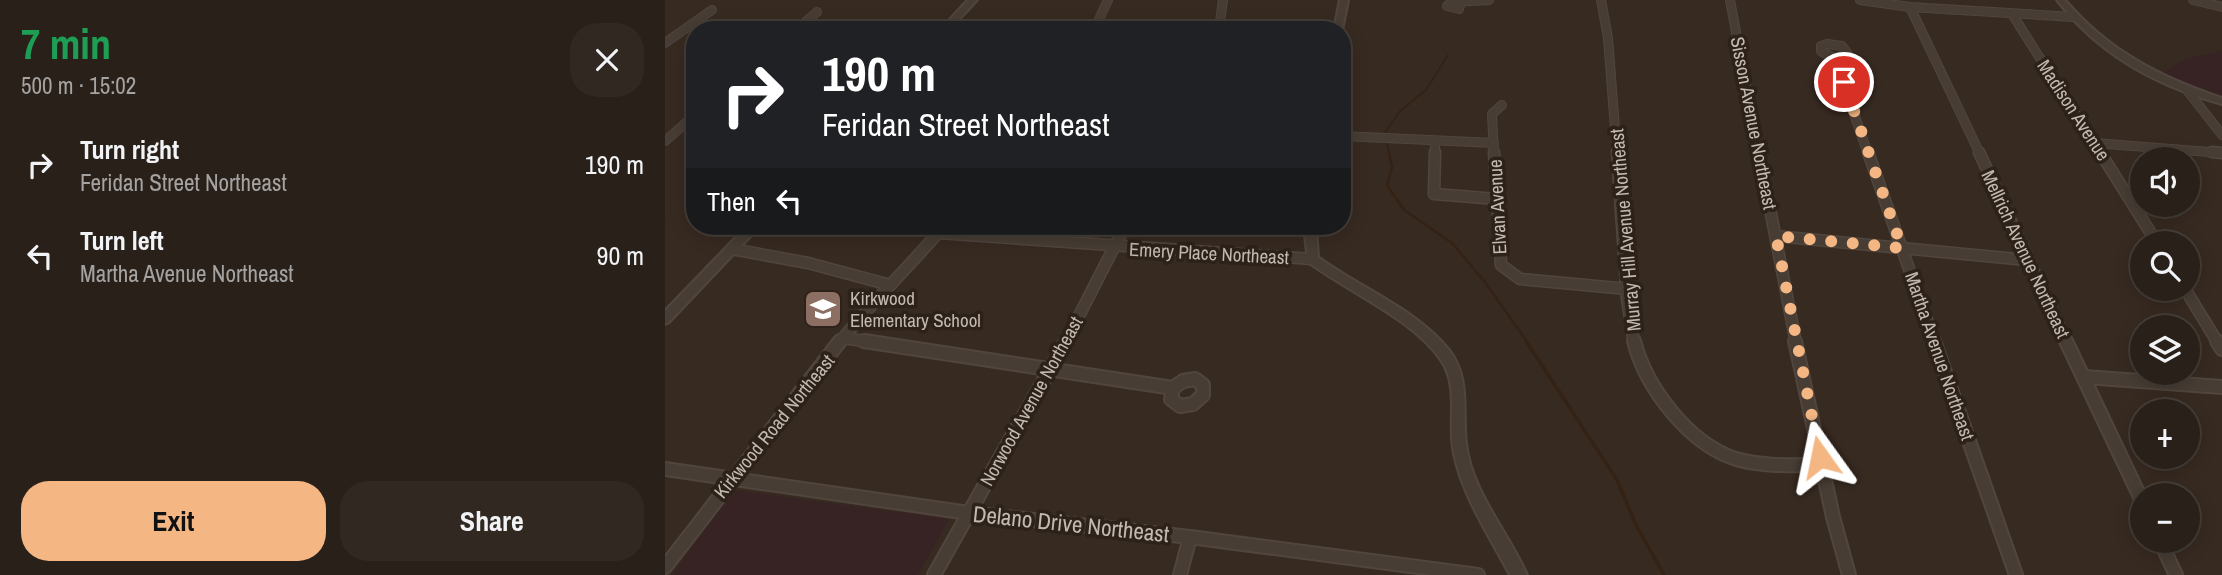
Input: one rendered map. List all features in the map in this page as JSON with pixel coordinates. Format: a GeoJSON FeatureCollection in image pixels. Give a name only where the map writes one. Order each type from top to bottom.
{"type":"FeatureCollection","features":[{"type":"Feature","properties":{"kind":"street"},"geometry":{"type":"LineString","coordinates":[[953,21],[973,0]]}},
{"type":"Feature","properties":{"kind":"street"},"geometry":{"type":"LineString","coordinates":[[1098,21],[1108,0]]}},
{"type":"Feature","properties":{"kind":"street"},"geometry":{"type":"LineString","coordinates":[[1220,21],[1223,0]]}},
{"type":"Feature","properties":{"kind":"street"},"geometry":{"type":"LineString","coordinates":[[1340,21],[1344,0]]}},
{"type":"Feature","properties":{"kind":"street"},"geometry":{"type":"LineString","coordinates":[[1442,18],[1448,4],[1489,0]]}},
{"type":"Feature","properties":{"kind":"street","name":"Murray Hill Avenue Northeast"},"geometry":{"type":"LineString","coordinates":[[1601,0],[1608,38],[1627,289],[1632,331],[1641,362],[1673,410],[1702,441],[1729,457],[1765,464],[1822,465]]}},
{"type":"Feature","properties":{"kind":"street","name":"Sisson Avenue Northeast"},"geometry":{"type":"LineString","coordinates":[[1730,0],[1822,465],[1849,575]]}},
{"type":"Feature","properties":{"kind":"street"},"geometry":{"type":"LineString","coordinates":[[1860,0],[1910,7],[2074,18]]}},
{"type":"Feature","properties":{"kind":"street"},"geometry":{"type":"LineString","coordinates":[[1943,0],[1948,9]]}},
{"type":"Feature","properties":{"kind":"street"},"geometry":{"type":"LineString","coordinates":[[2061,0],[2074,18],[2116,55],[2186,90],[2222,102]]}},
{"type":"Feature","properties":{"kind":"street"},"geometry":{"type":"LineString","coordinates":[[2193,0],[2222,7]]}},
{"type":"Feature","properties":{"kind":"street","name":"Mellrich Avenue Northeast"},"geometry":{"type":"LineString","coordinates":[[1910,7],[1942,69],[2027,260],[2134,483]]}},
{"type":"Feature","properties":{"kind":"street"},"geometry":{"type":"LineString","coordinates":[[696,21],[712,10]]}},
{"type":"Feature","properties":{"kind":"street"},"geometry":{"type":"LineString","coordinates":[[806,21],[817,12]]}},
{"type":"Feature","properties":{"kind":"street","name":"Madison Avenue"},"geometry":{"type":"LineString","coordinates":[[2012,13],[2150,231]]}},
{"type":"Feature","properties":{"kind":"street"},"geometry":{"type":"LineString","coordinates":[[665,43],[686,28]]}},
{"type":"Feature","properties":{"kind":"street","name":"Martha Avenue Northeast"},"geometry":{"type":"LineString","coordinates":[[1835,58],[2016,575]]}},
{"type":"Feature","properties":{"kind":"street"},"geometry":{"type":"LineString","coordinates":[[2186,90],[2222,135]]}},
{"type":"Feature","properties":{"kind":"street","name":"Elvan Avenue"},"geometry":{"type":"LineString","coordinates":[[1502,105],[1492,114],[1501,265],[1513,277],[1627,289]]}},
{"type":"Feature","properties":{"kind":"street"},"geometry":{"type":"LineString","coordinates":[[665,141],[686,123]]}},
{"type":"Feature","properties":{"kind":"street"},"geometry":{"type":"LineString","coordinates":[[1351,136],[1494,143]]}},
{"type":"Feature","properties":{"kind":"street"},"geometry":{"type":"LineString","coordinates":[[1435,141],[1434,194],[1497,199]]}},
{"type":"Feature","properties":{"kind":"street"},"geometry":{"type":"LineString","coordinates":[[2095,143],[2222,153]]}},
{"type":"Feature","properties":{"kind":"street"},"geometry":{"type":"LineString","coordinates":[[665,319],[672,304],[745,235]]}},
{"type":"Feature","properties":{"kind":"street","name":"Kirkwood Road Northeast"},"geometry":{"type":"LineString","coordinates":[[665,567],[731,478],[874,299],[936,235]]}},
{"type":"Feature","properties":{"kind":"street","name":"Emery Place Northeast"},"geometry":{"type":"LineString","coordinates":[[999,235],[1114,247],[1312,259]]}},
{"type":"Feature","properties":{"kind":"street","name":"Norwood Avenue Northeast"},"geometry":{"type":"LineString","coordinates":[[934,575],[1051,370],[1120,235]]}},
{"type":"Feature","properties":{"kind":"street"},"geometry":{"type":"LineString","coordinates":[[1311,235],[1312,259],[1406,322],[1445,356],[1459,391],[1458,439],[1465,467],[1480,503],[1519,575]]}},
{"type":"Feature","properties":{"kind":"street"},"geometry":{"type":"LineString","coordinates":[[1776,236],[2027,260]]}},
{"type":"Feature","properties":{"kind":"street"},"geometry":{"type":"LineString","coordinates":[[732,248],[808,263],[890,285]]}},
{"type":"Feature","properties":{"kind":"street"},"geometry":{"type":"LineString","coordinates":[[2192,301],[2222,349]]}},
{"type":"Feature","properties":{"kind":"street"},"geometry":{"type":"LineString","coordinates":[[844,338],[1051,370],[1090,372],[1173,388]]}},
{"type":"Feature","properties":{"kind":"street"},"geometry":{"type":"LineString","coordinates":[[2085,377],[2222,387]]}},
{"type":"Feature","properties":{"kind":"street","name":"Delano Drive Northeast"},"geometry":{"type":"LineString","coordinates":[[665,469],[969,513],[1190,537],[1404,570],[1478,575]]}},
{"type":"Feature","properties":{"kind":"street"},"geometry":{"type":"LineString","coordinates":[[1180,575],[1190,537]]}},
{"type":"Feature","properties":{"kind":"street"},"geometry":{"type":"LineString","coordinates":[[2166,553],[2174,569]]}},
{"type":"Feature","properties":{"kind":"shaded area"},"geometry":{"type":"Polygon","coordinates":[[[2222,51],[2222,96],[2161,74],[2185,59],[2222,51]]]}},
{"type":"Feature","properties":{"kind":"shaded area"},"geometry":{"type":"Polygon","coordinates":[[[734,490],[949,519],[918,575],[672,575],[734,490]]]}},
{"type":"Feature","properties":{"kind":"waterway"},"geometry":{"type":"LineString","coordinates":[[1384,134],[1400,111],[1426,90],[1448,55]]}},
{"type":"Feature","properties":{"kind":"waterway"},"geometry":{"type":"LineString","coordinates":[[1387,142],[1389,154]]}},
{"type":"Feature","properties":{"kind":"waterway"},"geometry":{"type":"LineString","coordinates":[[1389,152],[1392,167],[1387,185],[1404,210],[1452,243],[1485,282],[1528,343]]}},
{"type":"Feature","properties":{"kind":"waterway"},"geometry":{"type":"LineString","coordinates":[[1526,341],[1617,480],[1636,525],[1664,575]]}},
{"type":"Feature","properties":{"kind":"place","name":"Kirkwood Elementary School"},"geometry":{"type":"Point","coordinates":[823,309]}},
{"type":"Feature","properties":{"kind":"route"},"geometry":{"type":"LineString","coordinates":[[1820,457],[1776,236],[1902,248],[1844,82]]}}]}
